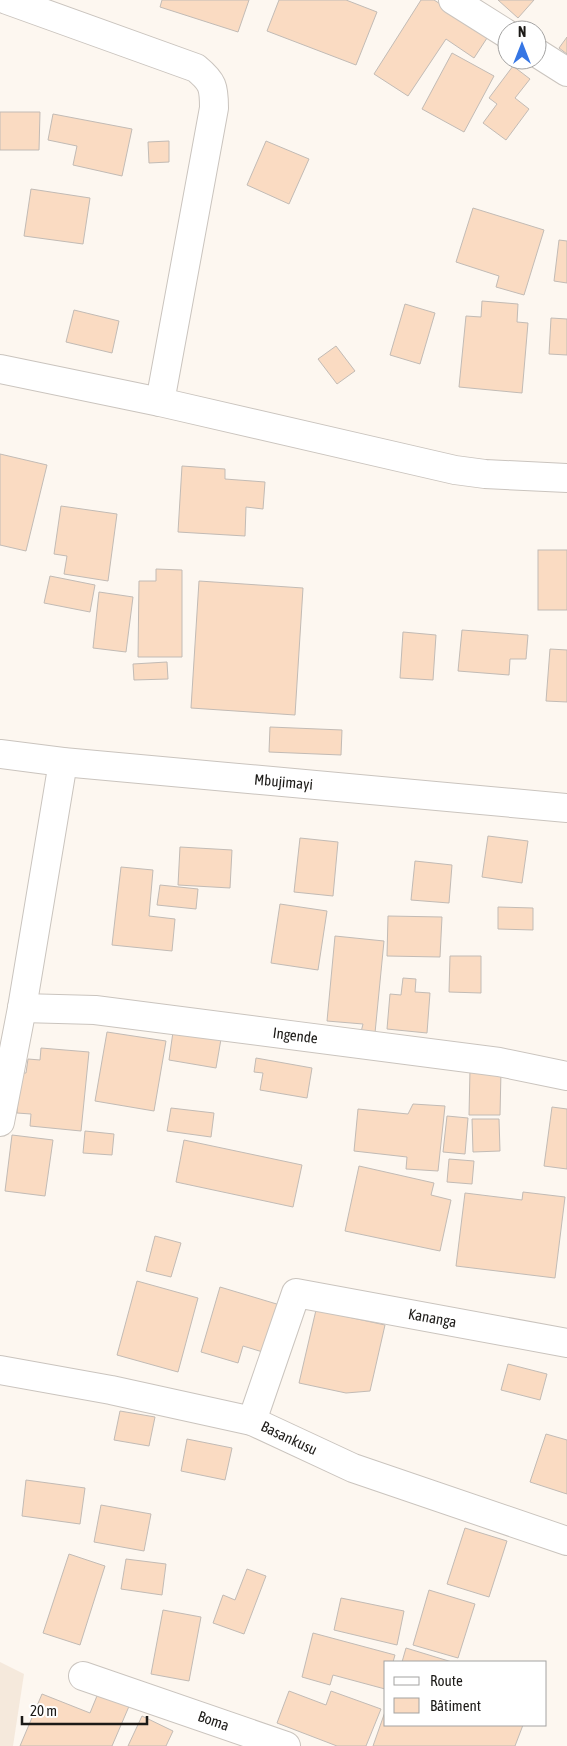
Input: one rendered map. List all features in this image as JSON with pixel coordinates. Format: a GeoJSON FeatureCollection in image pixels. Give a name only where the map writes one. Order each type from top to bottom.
{"type":"FeatureCollection","features":[{"type":"Feature","properties":{"kind":"street"},"geometry":{"type":"LineString","coordinates":[[7,0],[196,68],[208,78],[214,89],[214,108],[160,402]]}},
{"type":"Feature","properties":{"kind":"street"},"geometry":{"type":"LineString","coordinates":[[453,0],[497,28]]}},
{"type":"Feature","properties":{"kind":"street"},"geometry":{"type":"LineString","coordinates":[[547,59],[567,72]]}},
{"type":"Feature","properties":{"kind":"street"},"geometry":{"type":"LineString","coordinates":[[0,369],[160,402],[455,470],[567,478]]}},
{"type":"Feature","properties":{"kind":"street","name":"Mbujimayi"},"geometry":{"type":"LineString","coordinates":[[0,754],[63,762],[567,808]]}},
{"type":"Feature","properties":{"kind":"street"},"geometry":{"type":"LineString","coordinates":[[0,1122],[22,1008],[63,762]]}},
{"type":"Feature","properties":{"kind":"street","name":"Ingende"},"geometry":{"type":"LineString","coordinates":[[22,1008],[95,1010],[499,1062],[567,1076]]}},
{"type":"Feature","properties":{"kind":"street","name":"Kananga"},"geometry":{"type":"LineString","coordinates":[[252,1421],[296,1293],[567,1343]]}},
{"type":"Feature","properties":{"kind":"street","name":"Basankusu"},"geometry":{"type":"LineString","coordinates":[[0,1370],[111,1390],[252,1421],[353,1468],[567,1541]]}},
{"type":"Feature","properties":{"kind":"street","name":"Boma"},"geometry":{"type":"LineString","coordinates":[[83,1676],[286,1746]]}},
{"type":"Feature","properties":{"kind":"shaded area"},"geometry":{"type":"Polygon","coordinates":[[[0,1662],[24,1674],[13,1746],[0,1746],[0,1662]]]}},
{"type":"Feature","properties":{"kind":"building"},"geometry":{"type":"Polygon","coordinates":[[[162,0],[249,0],[238,32],[160,7],[162,0]]]}},
{"type":"Feature","properties":{"kind":"building"},"geometry":{"type":"Polygon","coordinates":[[[279,0],[346,0],[377,12],[356,65],[267,31],[279,0]]]}},
{"type":"Feature","properties":{"kind":"building"},"geometry":{"type":"Polygon","coordinates":[[[421,0],[434,0],[489,35],[474,58],[446,39],[408,96],[374,74],[421,0]]]}},
{"type":"Feature","properties":{"kind":"building"},"geometry":{"type":"Polygon","coordinates":[[[498,0],[534,0],[518,18],[498,0]]]}},
{"type":"Feature","properties":{"kind":"building"},"geometry":{"type":"Polygon","coordinates":[[[567,37],[567,54],[559,48],[567,37]]]}},
{"type":"Feature","properties":{"kind":"building"},"geometry":{"type":"Polygon","coordinates":[[[452,53],[494,76],[464,132],[422,109],[452,53]]]}},
{"type":"Feature","properties":{"kind":"building"},"geometry":{"type":"Polygon","coordinates":[[[510,70],[518,70],[530,79],[515,98],[529,109],[506,140],[483,123],[497,104],[489,98],[510,70]]]}},
{"type":"Feature","properties":{"kind":"building"},"geometry":{"type":"Polygon","coordinates":[[[0,112],[40,112],[39,150],[0,150],[0,112]]]}},
{"type":"Feature","properties":{"kind":"building"},"geometry":{"type":"Polygon","coordinates":[[[53,114],[132,129],[122,176],[73,165],[77,146],[48,140],[53,114]]]}},
{"type":"Feature","properties":{"kind":"building"},"geometry":{"type":"Polygon","coordinates":[[[169,141],[169,162],[149,163],[148,142],[169,141]]]}},
{"type":"Feature","properties":{"kind":"building"},"geometry":{"type":"Polygon","coordinates":[[[266,141],[309,159],[289,204],[247,185],[266,141]]]}},
{"type":"Feature","properties":{"kind":"building"},"geometry":{"type":"Polygon","coordinates":[[[31,189],[90,198],[83,244],[24,236],[31,189]]]}},
{"type":"Feature","properties":{"kind":"building"},"geometry":{"type":"Polygon","coordinates":[[[473,208],[544,230],[524,295],[496,287],[499,276],[456,262],[473,208]]]}},
{"type":"Feature","properties":{"kind":"building"},"geometry":{"type":"Polygon","coordinates":[[[559,240],[567,241],[567,283],[554,281],[559,240]]]}},
{"type":"Feature","properties":{"kind":"building"},"geometry":{"type":"Polygon","coordinates":[[[482,301],[518,304],[517,322],[528,323],[522,393],[459,387],[466,316],[481,317],[482,301]]]}},
{"type":"Feature","properties":{"kind":"building"},"geometry":{"type":"Polygon","coordinates":[[[405,304],[435,313],[420,364],[390,355],[405,304]]]}},
{"type":"Feature","properties":{"kind":"building"},"geometry":{"type":"Polygon","coordinates":[[[74,310],[119,321],[112,353],[66,342],[74,310]]]}},
{"type":"Feature","properties":{"kind":"building"},"geometry":{"type":"Polygon","coordinates":[[[551,318],[567,319],[567,355],[549,354],[551,318]]]}},
{"type":"Feature","properties":{"kind":"building"},"geometry":{"type":"Polygon","coordinates":[[[336,346],[355,371],[337,384],[318,359],[336,346]]]}},
{"type":"Feature","properties":{"kind":"building"},"geometry":{"type":"Polygon","coordinates":[[[0,454],[47,465],[26,551],[0,545],[0,454]]]}},
{"type":"Feature","properties":{"kind":"building"},"geometry":{"type":"Polygon","coordinates":[[[182,466],[225,469],[225,479],[265,482],[263,509],[246,507],[245,536],[178,532],[182,466]]]}},
{"type":"Feature","properties":{"kind":"building"},"geometry":{"type":"Polygon","coordinates":[[[61,506],[117,514],[108,581],[64,574],[67,556],[54,554],[61,506]]]}},
{"type":"Feature","properties":{"kind":"building"},"geometry":{"type":"Polygon","coordinates":[[[538,550],[567,550],[567,610],[538,610],[538,550]]]}},
{"type":"Feature","properties":{"kind":"building"},"geometry":{"type":"Polygon","coordinates":[[[156,569],[182,570],[182,657],[138,657],[139,581],[156,581],[156,569]]]}},
{"type":"Feature","properties":{"kind":"building"},"geometry":{"type":"Polygon","coordinates":[[[50,576],[95,585],[90,612],[44,603],[50,576]]]}},
{"type":"Feature","properties":{"kind":"building"},"geometry":{"type":"Polygon","coordinates":[[[199,581],[303,588],[295,715],[191,708],[199,581]]]}},
{"type":"Feature","properties":{"kind":"building"},"geometry":{"type":"Polygon","coordinates":[[[99,592],[133,597],[126,652],[93,648],[99,592]]]}},
{"type":"Feature","properties":{"kind":"building"},"geometry":{"type":"Polygon","coordinates":[[[462,630],[528,635],[526,659],[510,659],[509,675],[458,671],[462,630]]]}},
{"type":"Feature","properties":{"kind":"building"},"geometry":{"type":"Polygon","coordinates":[[[403,632],[436,635],[433,680],[400,678],[403,632]]]}},
{"type":"Feature","properties":{"kind":"building"},"geometry":{"type":"Polygon","coordinates":[[[550,649],[567,650],[567,702],[546,701],[550,649]]]}},
{"type":"Feature","properties":{"kind":"building"},"geometry":{"type":"Polygon","coordinates":[[[167,662],[168,679],[134,680],[133,664],[167,662]]]}},
{"type":"Feature","properties":{"kind":"building"},"geometry":{"type":"Polygon","coordinates":[[[270,727],[342,730],[341,755],[269,752],[270,727]]]}},
{"type":"Feature","properties":{"kind":"building"},"geometry":{"type":"Polygon","coordinates":[[[488,836],[528,841],[522,883],[482,877],[488,836]]]}},
{"type":"Feature","properties":{"kind":"building"},"geometry":{"type":"Polygon","coordinates":[[[300,838],[338,842],[333,896],[294,892],[300,838]]]}},
{"type":"Feature","properties":{"kind":"building"},"geometry":{"type":"Polygon","coordinates":[[[180,847],[232,850],[230,888],[178,885],[180,847]]]}},
{"type":"Feature","properties":{"kind":"building"},"geometry":{"type":"Polygon","coordinates":[[[415,861],[452,865],[449,903],[411,900],[415,861]]]}},
{"type":"Feature","properties":{"kind":"building"},"geometry":{"type":"Polygon","coordinates":[[[121,867],[153,870],[149,916],[175,919],[172,951],[112,945],[121,867]]]}},
{"type":"Feature","properties":{"kind":"building"},"geometry":{"type":"Polygon","coordinates":[[[160,885],[198,889],[196,909],[157,905],[160,885]]]}},
{"type":"Feature","properties":{"kind":"building"},"geometry":{"type":"Polygon","coordinates":[[[280,904],[327,911],[318,970],[271,963],[280,904]]]}},
{"type":"Feature","properties":{"kind":"building"},"geometry":{"type":"Polygon","coordinates":[[[498,907],[533,908],[533,930],[498,929],[498,907]]]}},
{"type":"Feature","properties":{"kind":"building"},"geometry":{"type":"Polygon","coordinates":[[[388,916],[442,917],[440,957],[387,956],[388,916]]]}},
{"type":"Feature","properties":{"kind":"building"},"geometry":{"type":"Polygon","coordinates":[[[335,936],[384,941],[375,1033],[361,1032],[363,1024],[327,1021],[335,936]]]}},
{"type":"Feature","properties":{"kind":"building"},"geometry":{"type":"Polygon","coordinates":[[[450,956],[481,956],[481,993],[449,992],[450,956]]]}},
{"type":"Feature","properties":{"kind":"building"},"geometry":{"type":"Polygon","coordinates":[[[403,978],[416,979],[415,992],[430,993],[427,1033],[387,1029],[390,994],[401,995],[403,978]]]}},
{"type":"Feature","properties":{"kind":"building"},"geometry":{"type":"Polygon","coordinates":[[[107,1032],[166,1041],[154,1111],[95,1101],[107,1032]]]}},
{"type":"Feature","properties":{"kind":"building"},"geometry":{"type":"Polygon","coordinates":[[[173,1032],[221,1039],[216,1068],[169,1060],[173,1032]]]}},
{"type":"Feature","properties":{"kind":"building"},"geometry":{"type":"Polygon","coordinates":[[[41,1048],[89,1052],[81,1131],[30,1126],[31,1114],[17,1113],[20,1073],[26,1073],[28,1059],[40,1060],[41,1048]]]}},
{"type":"Feature","properties":{"kind":"building"},"geometry":{"type":"Polygon","coordinates":[[[256,1058],[312,1068],[307,1098],[260,1090],[263,1073],[254,1072],[256,1058]]]}},
{"type":"Feature","properties":{"kind":"building"},"geometry":{"type":"Polygon","coordinates":[[[470,1070],[501,1071],[500,1115],[469,1115],[470,1070]]]}},
{"type":"Feature","properties":{"kind":"building"},"geometry":{"type":"Polygon","coordinates":[[[413,1104],[445,1106],[438,1171],[406,1169],[407,1157],[354,1151],[358,1109],[408,1114],[413,1104]]]}},
{"type":"Feature","properties":{"kind":"building"},"geometry":{"type":"Polygon","coordinates":[[[552,1107],[567,1109],[567,1169],[544,1166],[552,1107]]]}},
{"type":"Feature","properties":{"kind":"building"},"geometry":{"type":"Polygon","coordinates":[[[171,1108],[214,1113],[211,1137],[167,1131],[171,1108]]]}},
{"type":"Feature","properties":{"kind":"building"},"geometry":{"type":"Polygon","coordinates":[[[447,1116],[468,1118],[465,1154],[443,1152],[447,1116]]]}},
{"type":"Feature","properties":{"kind":"building"},"geometry":{"type":"Polygon","coordinates":[[[472,1119],[499,1119],[500,1151],[473,1152],[472,1119]]]}},
{"type":"Feature","properties":{"kind":"building"},"geometry":{"type":"Polygon","coordinates":[[[85,1131],[114,1134],[112,1155],[83,1153],[85,1131]]]}},
{"type":"Feature","properties":{"kind":"building"},"geometry":{"type":"Polygon","coordinates":[[[12,1135],[53,1140],[45,1196],[5,1191],[12,1135]]]}},
{"type":"Feature","properties":{"kind":"building"},"geometry":{"type":"Polygon","coordinates":[[[184,1140],[302,1165],[293,1207],[176,1182],[184,1140]]]}},
{"type":"Feature","properties":{"kind":"building"},"geometry":{"type":"Polygon","coordinates":[[[449,1159],[474,1161],[472,1184],[447,1182],[449,1159]]]}},
{"type":"Feature","properties":{"kind":"building"},"geometry":{"type":"Polygon","coordinates":[[[359,1166],[434,1183],[431,1195],[451,1200],[440,1251],[345,1231],[359,1166]]]}},
{"type":"Feature","properties":{"kind":"building"},"geometry":{"type":"Polygon","coordinates":[[[523,1192],[565,1197],[555,1278],[456,1266],[465,1193],[522,1200],[523,1192]]]}},
{"type":"Feature","properties":{"kind":"building"},"geometry":{"type":"Polygon","coordinates":[[[155,1236],[181,1243],[171,1277],[146,1271],[155,1236]]]}},
{"type":"Feature","properties":{"kind":"building"},"geometry":{"type":"Polygon","coordinates":[[[137,1281],[198,1298],[178,1372],[117,1355],[137,1281]]]}},
{"type":"Feature","properties":{"kind":"building"},"geometry":{"type":"Polygon","coordinates":[[[220,1287],[280,1305],[266,1353],[243,1346],[238,1363],[201,1352],[220,1287]]]}},
{"type":"Feature","properties":{"kind":"building"},"geometry":{"type":"Polygon","coordinates":[[[316,1310],[385,1325],[370,1391],[346,1393],[299,1383],[316,1310]]]}},
{"type":"Feature","properties":{"kind":"building"},"geometry":{"type":"Polygon","coordinates":[[[508,1364],[547,1374],[540,1400],[501,1390],[508,1364]]]}},
{"type":"Feature","properties":{"kind":"building"},"geometry":{"type":"Polygon","coordinates":[[[120,1411],[155,1417],[149,1446],[114,1440],[120,1411]]]}},
{"type":"Feature","properties":{"kind":"building"},"geometry":{"type":"Polygon","coordinates":[[[546,1434],[567,1440],[567,1494],[530,1482],[546,1434]]]}},
{"type":"Feature","properties":{"kind":"building"},"geometry":{"type":"Polygon","coordinates":[[[187,1439],[232,1448],[225,1480],[181,1471],[187,1439]]]}},
{"type":"Feature","properties":{"kind":"building"},"geometry":{"type":"Polygon","coordinates":[[[26,1480],[85,1488],[80,1524],[22,1516],[26,1480]]]}},
{"type":"Feature","properties":{"kind":"building"},"geometry":{"type":"Polygon","coordinates":[[[101,1505],[151,1514],[144,1551],[94,1542],[101,1505]]]}},
{"type":"Feature","properties":{"kind":"building"},"geometry":{"type":"Polygon","coordinates":[[[465,1528],[507,1541],[489,1597],[447,1584],[465,1528]]]}},
{"type":"Feature","properties":{"kind":"building"},"geometry":{"type":"Polygon","coordinates":[[[69,1554],[105,1566],[80,1645],[43,1633],[69,1554]]]}},
{"type":"Feature","properties":{"kind":"building"},"geometry":{"type":"Polygon","coordinates":[[[126,1559],[166,1564],[162,1595],[121,1589],[126,1559]]]}},
{"type":"Feature","properties":{"kind":"building"},"geometry":{"type":"Polygon","coordinates":[[[247,1569],[266,1576],[244,1634],[213,1623],[223,1595],[235,1600],[247,1569]]]}},
{"type":"Feature","properties":{"kind":"building"},"geometry":{"type":"Polygon","coordinates":[[[429,1590],[475,1604],[458,1658],[413,1645],[429,1590]]]}},
{"type":"Feature","properties":{"kind":"building"},"geometry":{"type":"Polygon","coordinates":[[[341,1598],[404,1611],[397,1645],[334,1630],[341,1598]]]}},
{"type":"Feature","properties":{"kind":"building"},"geometry":{"type":"Polygon","coordinates":[[[163,1610],[201,1617],[189,1681],[151,1674],[163,1610]]]}},
{"type":"Feature","properties":{"kind":"building"},"geometry":{"type":"Polygon","coordinates":[[[313,1633],[395,1655],[393,1661],[384,1661],[384,1689],[333,1675],[330,1685],[302,1677],[313,1633]]]}},
{"type":"Feature","properties":{"kind":"building"},"geometry":{"type":"Polygon","coordinates":[[[406,1648],[449,1661],[402,1661],[406,1648]]]}},
{"type":"Feature","properties":{"kind":"building"},"geometry":{"type":"Polygon","coordinates":[[[99,1691],[130,1704],[112,1746],[20,1746],[42,1694],[90,1713],[99,1691]]]}},
{"type":"Feature","properties":{"kind":"building"},"geometry":{"type":"Polygon","coordinates":[[[289,1691],[326,1705],[331,1691],[381,1709],[366,1746],[337,1746],[277,1723],[289,1691]]]}},
{"type":"Feature","properties":{"kind":"building"},"geometry":{"type":"Polygon","coordinates":[[[384,1715],[384,1726],[523,1726],[515,1746],[373,1746],[384,1715]]]}},
{"type":"Feature","properties":{"kind":"building"},"geometry":{"type":"Polygon","coordinates":[[[142,1716],[173,1731],[166,1746],[128,1746],[142,1716]]]}}]}
